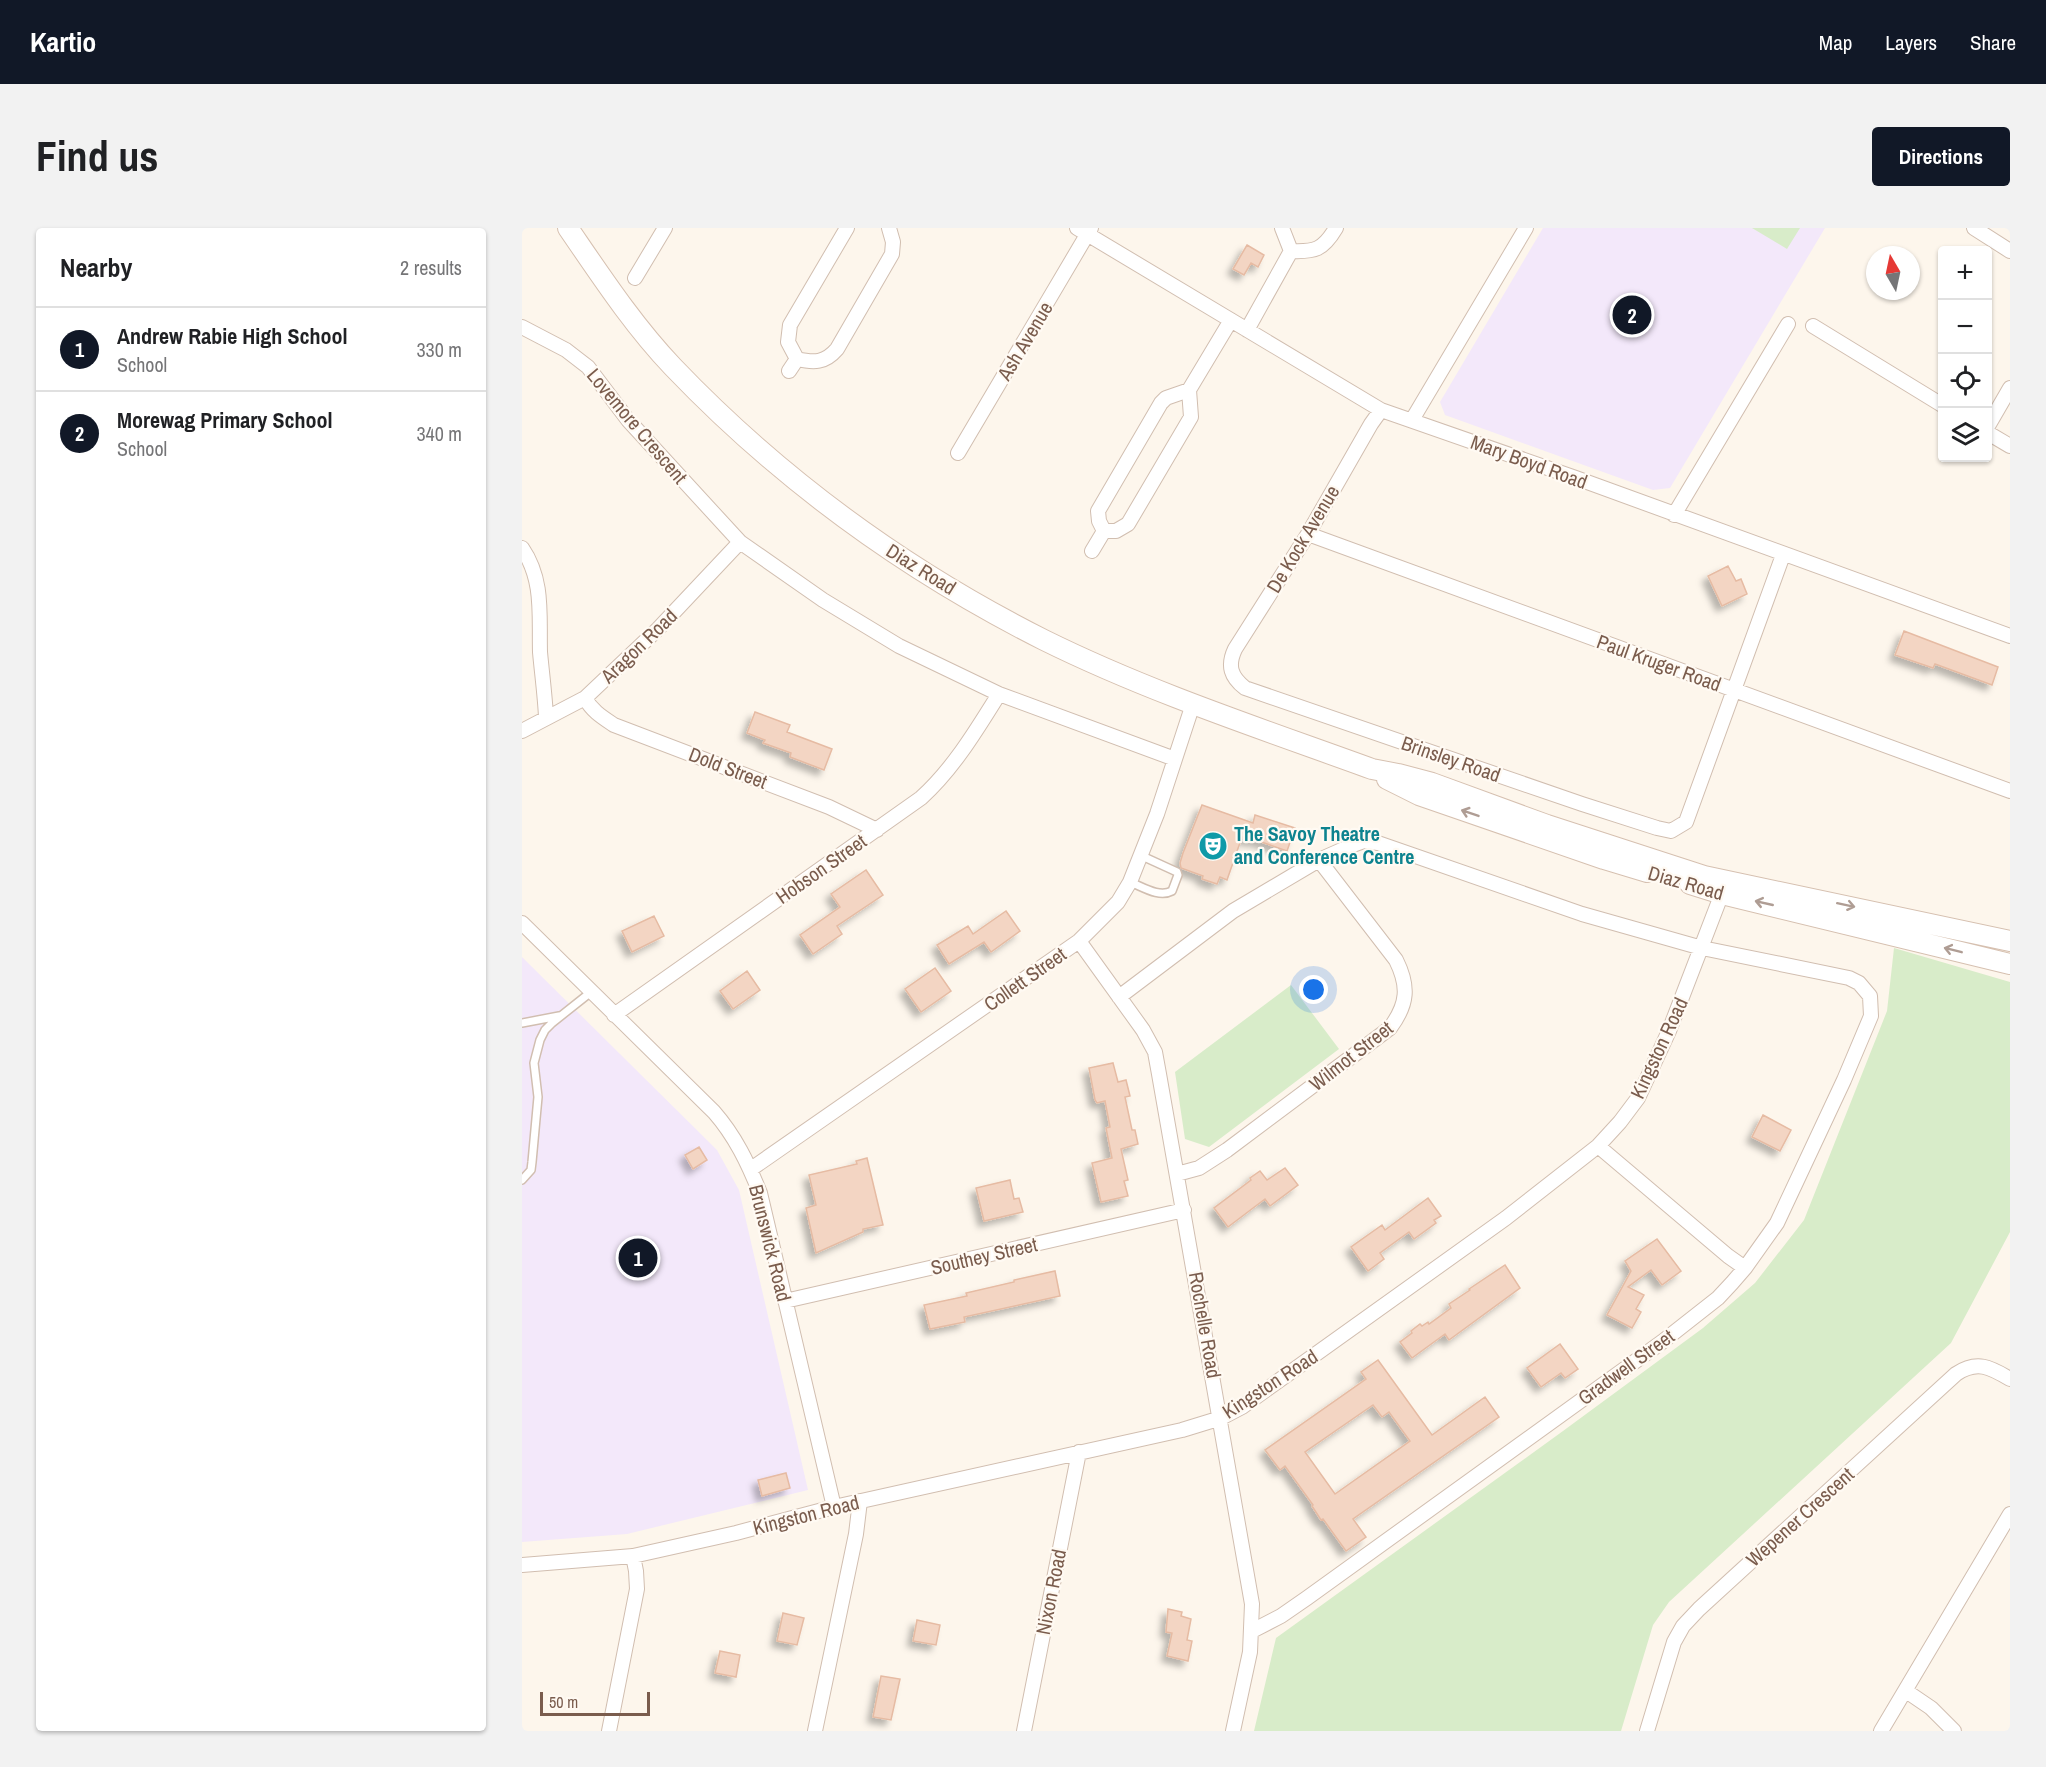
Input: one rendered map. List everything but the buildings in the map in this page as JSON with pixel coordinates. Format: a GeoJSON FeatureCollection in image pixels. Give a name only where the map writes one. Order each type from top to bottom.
{"type":"FeatureCollection","features":[{"type":"Feature","properties":{"kind":"street","name":"Diaz Road"},"geometry":{"type":"LineString","coordinates":[[568,228],[614,294],[672,366],[750,441],[820,501],[869,537],[986,610],[1095,663],[1193,704],[1372,770],[1393,784],[1419,795],[1604,859],[1724,887],[2010,964]]}},
{"type":"Feature","properties":{"kind":"street"},"geometry":{"type":"LineString","coordinates":[[635,278],[665,228]]}},
{"type":"Feature","properties":{"kind":"street"},"geometry":{"type":"LineString","coordinates":[[847,228],[790,325],[788,342],[797,359],[812,363],[821,362],[837,349],[892,254],[893,242],[890,228]]}},
{"type":"Feature","properties":{"kind":"street"},"geometry":{"type":"LineString","coordinates":[[1247,330],[1291,252],[1282,228]]}},
{"type":"Feature","properties":{"kind":"street"},"geometry":{"type":"LineString","coordinates":[[1291,252],[1314,251],[1330,239],[1336,228]]}},
{"type":"Feature","properties":{"kind":"street"},"geometry":{"type":"LineString","coordinates":[[1412,420],[1526,228]]}},
{"type":"Feature","properties":{"kind":"street"},"geometry":{"type":"LineString","coordinates":[[1974,228],[2010,250]]}},
{"type":"Feature","properties":{"kind":"street","name":"Mary Boyd Road"},"geometry":{"type":"LineString","coordinates":[[1085,230],[1381,410],[2010,636]]}},
{"type":"Feature","properties":{"kind":"street","name":"Ash Avenue"},"geometry":{"type":"LineString","coordinates":[[958,453],[1085,230]]}},
{"type":"Feature","properties":{"kind":"street"},"geometry":{"type":"LineString","coordinates":[[1104,531],[1116,531],[1128,524],[1191,417],[1189,390],[1231,320]]}},
{"type":"Feature","properties":{"kind":"street"},"geometry":{"type":"LineString","coordinates":[[1674,515],[1788,324]]}},
{"type":"Feature","properties":{"kind":"street","name":"Lovemore Crescent"},"geometry":{"type":"LineString","coordinates":[[522,327],[566,350],[588,367],[628,420],[740,542]]}},
{"type":"Feature","properties":{"kind":"street"},"geometry":{"type":"LineString","coordinates":[[1813,327],[1938,403]]}},
{"type":"Feature","properties":{"kind":"street"},"geometry":{"type":"LineString","coordinates":[[789,371],[797,359]]}},
{"type":"Feature","properties":{"kind":"street"},"geometry":{"type":"LineString","coordinates":[[1992,419],[2010,388]]}},
{"type":"Feature","properties":{"kind":"street"},"geometry":{"type":"LineString","coordinates":[[1104,531],[1099,521],[1098,511],[1161,403],[1166,398],[1189,390]]}},
{"type":"Feature","properties":{"kind":"street","name":"De Kock Avenue"},"geometry":{"type":"LineString","coordinates":[[1230,669],[1231,657],[1235,649],[1308,534],[1381,410]]}},
{"type":"Feature","properties":{"kind":"street"},"geometry":{"type":"LineString","coordinates":[[1992,435],[2010,446]]}},
{"type":"Feature","properties":{"kind":"street"},"geometry":{"type":"LineString","coordinates":[[1092,551],[1104,531]]}},
{"type":"Feature","properties":{"kind":"street","name":"Paul Kruger Road"},"geometry":{"type":"LineString","coordinates":[[1308,534],[2010,791]]}},
{"type":"Feature","properties":{"kind":"street"},"geometry":{"type":"LineString","coordinates":[[740,542],[867,629],[899,646],[999,694],[1175,759]]}},
{"type":"Feature","properties":{"kind":"street","name":"Aragon Road"},"geometry":{"type":"LineString","coordinates":[[522,731],[585,698],[658,629],[740,542]]}},
{"type":"Feature","properties":{"kind":"street"},"geometry":{"type":"LineString","coordinates":[[522,548],[532,563],[540,599],[540,652],[546,717]]}},
{"type":"Feature","properties":{"kind":"street"},"geometry":{"type":"LineString","coordinates":[[1732,690],[1783,555]]}},
{"type":"Feature","properties":{"kind":"street","name":"Brinsley Road"},"geometry":{"type":"LineString","coordinates":[[1230,669],[1234,678],[1245,688],[1671,831],[1686,822],[1732,690]]}},
{"type":"Feature","properties":{"kind":"street","name":"Hobson Street"},"geometry":{"type":"LineString","coordinates":[[614,1015],[877,830],[936,785],[977,729],[999,694]]}},
{"type":"Feature","properties":{"kind":"street","name":"Dold Street"},"geometry":{"type":"LineString","coordinates":[[585,698],[589,706],[614,725],[829,807],[877,830]]}},
{"type":"Feature","properties":{"kind":"street","name":"Collett Street"},"geometry":{"type":"LineString","coordinates":[[750,1169],[1079,941],[1118,902],[1142,856],[1193,704]]}},
{"type":"Feature","properties":{"kind":"street"},"geometry":{"type":"LineString","coordinates":[[1119,997],[1233,910],[1319,860],[1358,842],[1371,841],[1582,914],[1702,948]]}},
{"type":"Feature","properties":{"kind":"street","name":"Wilmot Street"},"geometry":{"type":"LineString","coordinates":[[1177,1174],[1199,1168],[1227,1150],[1390,1028],[1399,1016],[1406,990],[1403,975],[1396,960],[1319,860]]}},
{"type":"Feature","properties":{"kind":"street","name":"Diaz Road"},"geometry":{"type":"LineString","coordinates":[[1724,887],[2010,941]]}},
{"type":"Feature","properties":{"kind":"street","name":"Kingston Road"},"geometry":{"type":"LineString","coordinates":[[522,1565],[633,1556],[736,1533],[834,1506],[1182,1430],[1221,1418],[1242,1407],[1506,1218],[1598,1146],[1638,1098],[1669,1031],[1724,887]]}},
{"type":"Feature","properties":{"kind":"street","name":"Brunswick Road"},"geometry":{"type":"LineString","coordinates":[[522,923],[714,1112],[727,1128],[750,1169],[760,1193],[834,1506]]}},
{"type":"Feature","properties":{"kind":"street","name":"Rochelle Road"},"geometry":{"type":"LineString","coordinates":[[1079,941],[1143,1030],[1155,1052],[1252,1604],[1252,1631],[1233,1731]]}},
{"type":"Feature","properties":{"kind":"street","name":"Gradwell Street"},"geometry":{"type":"LineString","coordinates":[[1252,1631],[1281,1616],[1307,1598],[1662,1342],[1718,1298],[1745,1268],[1777,1223],[1871,1016],[1870,996],[1859,983],[1849,978],[1702,948]]}},
{"type":"Feature","properties":{"kind":"street"},"geometry":{"type":"LineString","coordinates":[[1598,1146],[1745,1268]]}},
{"type":"Feature","properties":{"kind":"street","name":"Southey Street"},"geometry":{"type":"LineString","coordinates":[[785,1301],[1184,1210]]}},
{"type":"Feature","properties":{"kind":"street","name":"Wepener Crescent"},"geometry":{"type":"LineString","coordinates":[[1647,1731],[1674,1642],[1683,1626],[1699,1609],[1956,1374],[1969,1366],[1980,1366],[1992,1368],[2010,1379]]}},
{"type":"Feature","properties":{"kind":"street","name":"Nixon Road"},"geometry":{"type":"LineString","coordinates":[[1024,1731],[1079,1452]]}},
{"type":"Feature","properties":{"kind":"street"},"geometry":{"type":"LineString","coordinates":[[815,1731],[856,1534],[860,1501]]}},
{"type":"Feature","properties":{"kind":"street"},"geometry":{"type":"LineString","coordinates":[[1881,1731],[2010,1514]]}},
{"type":"Feature","properties":{"kind":"street"},"geometry":{"type":"LineString","coordinates":[[609,1731],[637,1589],[633,1556]]}},
{"type":"Feature","properties":{"kind":"street"},"geometry":{"type":"LineString","coordinates":[[1906,1691],[1931,1707],[1954,1731]]}},
{"type":"Feature","properties":{"kind":"lane"},"geometry":{"type":"LineString","coordinates":[[1130,882],[1162,894],[1172,891],[1177,872],[1142,856]]}},
{"type":"Feature","properties":{"kind":"lane"},"geometry":{"type":"LineString","coordinates":[[522,1180],[531,1170],[538,1097],[534,1063],[540,1040],[545,1030],[559,1016],[591,992]]}},
{"type":"Feature","properties":{"kind":"lane"},"geometry":{"type":"LineString","coordinates":[[522,1023],[559,1016]]}},
{"type":"Feature","properties":{"kind":"shaded area"},"geometry":{"type":"Polygon","coordinates":[[[1543,228],[1825,228],[1670,488],[1653,490],[1445,415],[1440,402],[1543,228]]]}},
{"type":"Feature","properties":{"kind":"shaded area"},"geometry":{"type":"Polygon","coordinates":[[[522,957],[717,1150],[739,1190],[808,1490],[627,1534],[522,1542],[522,957]]]}},
{"type":"Feature","properties":{"kind":"green space"},"geometry":{"type":"Polygon","coordinates":[[[1752,228],[1800,228],[1787,249],[1752,228]]]}},
{"type":"Feature","properties":{"kind":"green space"},"geometry":{"type":"Polygon","coordinates":[[[1894,948],[2010,982],[2010,1232],[1951,1343],[1669,1602],[1653,1625],[1621,1731],[1254,1731],[1276,1638],[1703,1328],[1755,1283],[1804,1220],[1887,1011],[1894,948]]]}},
{"type":"Feature","properties":{"kind":"green space"},"geometry":{"type":"Polygon","coordinates":[[[1291,985],[1339,1049],[1209,1147],[1185,1139],[1175,1072],[1291,985]]]}},
{"type":"Feature","properties":{"kind":"place","name":"Morewag Primary School"},"geometry":{"type":"Point","coordinates":[1632,315]}},
{"type":"Feature","properties":{"kind":"place","name":"The Savoy Theatre and Conference Centre"},"geometry":{"type":"Point","coordinates":[1213,846]}},
{"type":"Feature","properties":{"kind":"place","name":"Andrew Rabie High School"},"geometry":{"type":"Point","coordinates":[638,1258]}}]}
